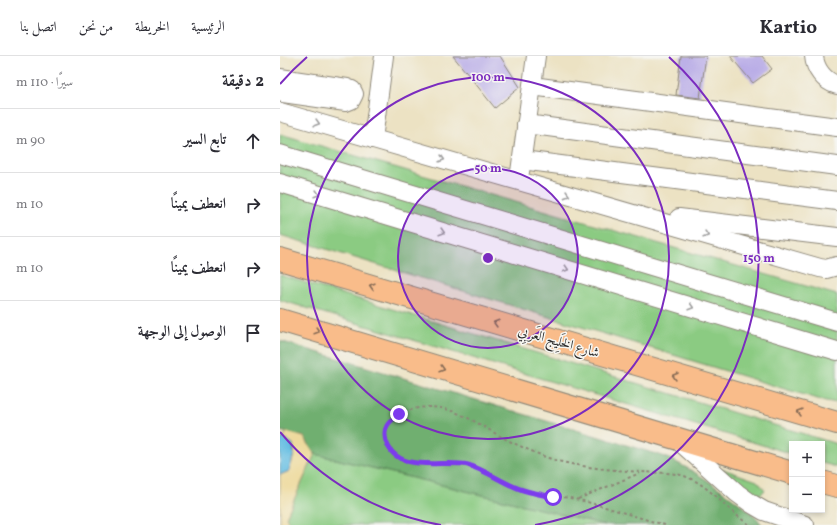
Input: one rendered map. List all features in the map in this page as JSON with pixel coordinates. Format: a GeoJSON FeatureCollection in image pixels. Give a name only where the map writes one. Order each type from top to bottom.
{"type":"FeatureCollection","features":[{"type":"Feature","properties":{"kind":"highway","name":"شارع الخَلِيج العَربِي"},"geometry":{"type":"LineString","coordinates":[[280,260],[837,423]]}},
{"type":"Feature","properties":{"kind":"highway"},"geometry":{"type":"LineString","coordinates":[[280,320],[789,472]]}},
{"type":"Feature","properties":{"kind":"highway"},"geometry":{"type":"LineString","coordinates":[[825,483],[837,486]]}},
{"type":"Feature","properties":{"kind":"lane"},"geometry":{"type":"LineString","coordinates":[[373,139],[384,56]]}},
{"type":"Feature","properties":{"kind":"lane"},"geometry":{"type":"LineString","coordinates":[[519,181],[536,56]]}},
{"type":"Feature","properties":{"kind":"lane"},"geometry":{"type":"LineString","coordinates":[[814,56],[820,72],[829,81],[837,85]]}},
{"type":"Feature","properties":{"kind":"lane"},"geometry":{"type":"LineString","coordinates":[[283,83],[280,112],[820,268],[826,269],[837,266]]}},
{"type":"Feature","properties":{"kind":"lane"},"geometry":{"type":"LineString","coordinates":[[532,86],[837,127]]}},
{"type":"Feature","properties":{"kind":"lane"},"geometry":{"type":"LineString","coordinates":[[526,124],[837,166]]}},
{"type":"Feature","properties":{"kind":"lane"},"geometry":{"type":"LineString","coordinates":[[280,154],[837,322]]}},
{"type":"Feature","properties":{"kind":"lane"},"geometry":{"type":"LineString","coordinates":[[522,160],[837,201]]}},
{"type":"Feature","properties":{"kind":"lane"},"geometry":{"type":"LineString","coordinates":[[280,183],[837,351]]}},
{"type":"Feature","properties":{"kind":"lane"},"geometry":{"type":"LineString","coordinates":[[626,212],[837,237]]}},
{"type":"Feature","properties":{"kind":"lane"},"geometry":{"type":"LineString","coordinates":[[470,240],[477,213]]}},
{"type":"Feature","properties":{"kind":"lane"},"geometry":{"type":"LineString","coordinates":[[678,440],[737,493],[752,504],[764,511],[805,525]]}},
{"type":"Feature","properties":{"kind":"path"},"geometry":{"type":"LineString","coordinates":[[665,525],[577,499],[553,497],[523,490],[486,472],[467,465],[452,463],[433,465],[409,462],[393,454],[384,433],[387,424],[399,414],[418,408],[443,409],[461,413],[500,436],[544,456],[605,469],[681,476],[700,483],[750,525]]}},
{"type":"Feature","properties":{"kind":"path"},"geometry":{"type":"LineString","coordinates":[[577,499],[642,472]]}},
{"type":"Feature","properties":{"kind":"green space"},"geometry":{"type":"Polygon","coordinates":[[[280,134],[837,295],[837,403],[821,400],[280,235],[280,134]]]}},
{"type":"Feature","properties":{"kind":"green space"},"geometry":{"type":"Polygon","coordinates":[[[280,275],[837,444],[837,467],[825,464],[825,441],[789,441],[789,453],[280,300],[280,275]]]}},
{"type":"Feature","properties":{"kind":"green space"},"geometry":{"type":"Polygon","coordinates":[[[280,341],[663,456],[691,470],[717,487],[750,511],[762,525],[605,525],[315,454],[304,437],[280,431],[280,341]]]}},
{"type":"Feature","properties":{"kind":"green space"},"geometry":{"type":"Polygon","coordinates":[[[315,454],[605,525],[290,525],[286,517],[315,454]]]}},
{"type":"Feature","properties":{"kind":"green space"},"geometry":{"type":"Polygon","coordinates":[[[723,469],[757,481],[765,490],[754,500],[723,469]]]}},
{"type":"Feature","properties":{"kind":"sand"},"geometry":{"type":"Polygon","coordinates":[[[287,432],[304,437],[315,454],[286,517],[290,525],[280,525],[280,475],[289,471],[294,456],[294,448],[292,444],[283,438],[287,432]]]}},
{"type":"Feature","properties":{"kind":"water"},"geometry":{"type":"Polygon","coordinates":[[[283,438],[293,444],[294,454],[289,471],[280,475],[280,440],[283,438]]]}},
{"type":"Feature","properties":{"kind":"building"},"geometry":{"type":"Polygon","coordinates":[[[453,56],[500,56],[520,87],[495,108],[453,56]]]}},
{"type":"Feature","properties":{"kind":"building"},"geometry":{"type":"Polygon","coordinates":[[[681,56],[706,56],[700,98],[676,95],[681,56]]]}},
{"type":"Feature","properties":{"kind":"building"},"geometry":{"type":"Polygon","coordinates":[[[730,56],[762,56],[772,69],[753,83],[730,56]]]}},
{"type":"Feature","properties":{"kind":"route"},"geometry":{"type":"LineString","coordinates":[[399,414],[387,424],[384,433],[393,454],[409,462],[433,465],[452,463],[467,465],[486,472],[523,490],[553,497]]}}]}
